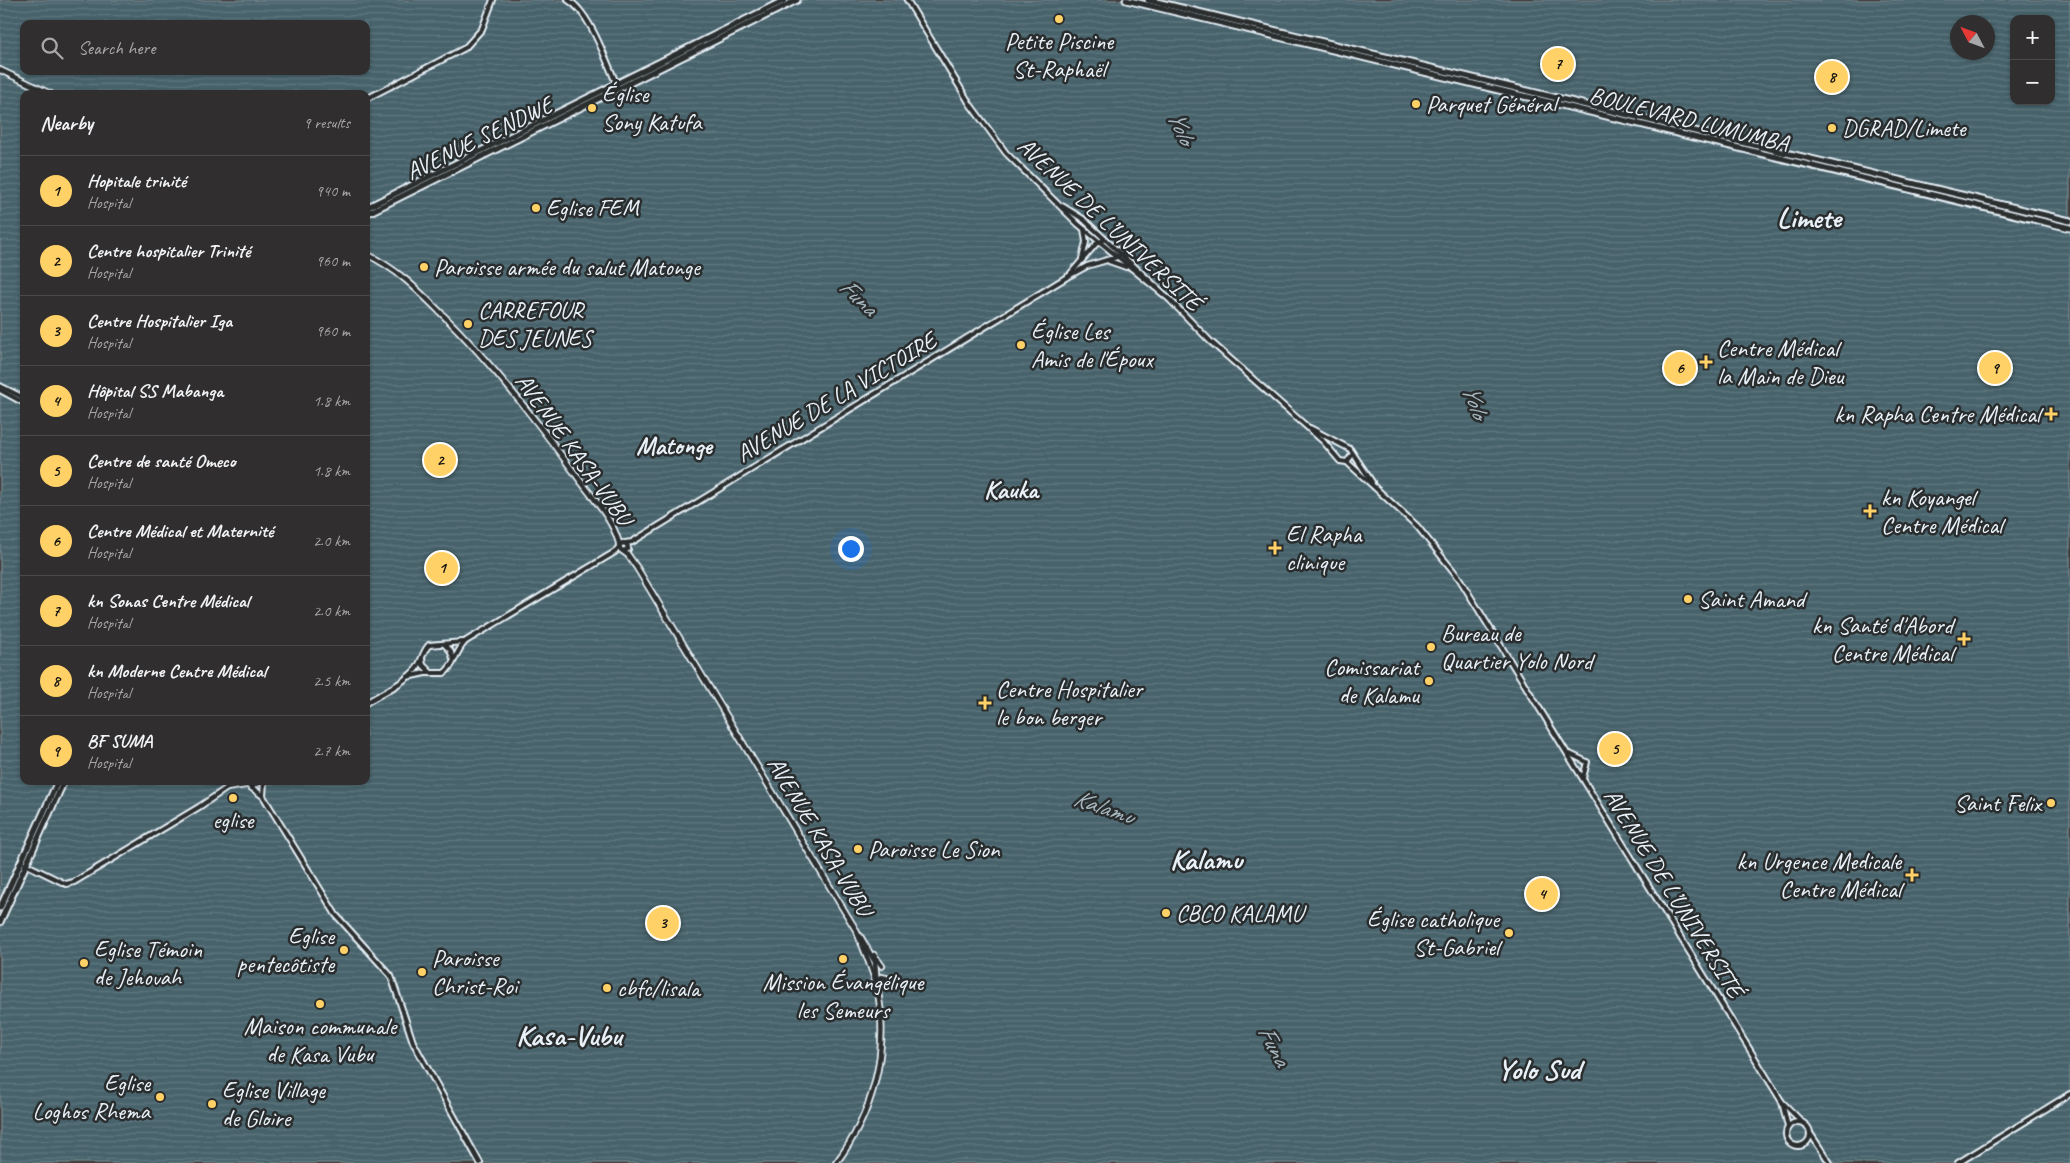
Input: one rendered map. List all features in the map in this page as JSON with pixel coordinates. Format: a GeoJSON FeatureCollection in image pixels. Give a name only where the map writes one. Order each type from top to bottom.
{"type":"FeatureCollection","features":[{"type":"Feature","properties":{"kind":"highway"},"geometry":{"type":"LineString","coordinates":[[618,87],[785,0]]}},
{"type":"Feature","properties":{"kind":"highway"},"geometry":{"type":"LineString","coordinates":[[618,87],[797,0]]}},
{"type":"Feature","properties":{"kind":"highway","name":"BOULEVARD LUMUMBA"},"geometry":{"type":"LineString","coordinates":[[1126,0],[1148,2],[2070,221]]}},
{"type":"Feature","properties":{"kind":"highway","name":"BOULEVARD LUMUMBA"},"geometry":{"type":"LineString","coordinates":[[1148,2],[2070,228]]}},
{"type":"Feature","properties":{"kind":"highway","name":"AVENUE SENDWE"},"geometry":{"type":"LineString","coordinates":[[370,206],[618,87]]}},
{"type":"Feature","properties":{"kind":"highway","name":"AVENUE SENDWE"},"geometry":{"type":"LineString","coordinates":[[370,212],[457,165]]}},
{"type":"Feature","properties":{"kind":"highway"},"geometry":{"type":"LineString","coordinates":[[0,922],[56,785]]}},
{"type":"Feature","properties":{"kind":"highway"},"geometry":{"type":"LineString","coordinates":[[0,908],[62,785]]}},
{"type":"Feature","properties":{"kind":"main road"},"geometry":{"type":"LineString","coordinates":[[370,97],[465,48],[482,29],[494,0]]}},
{"type":"Feature","properties":{"kind":"main road","name":"AVENUE DE L’UNIVERSITÉ"},"geometry":{"type":"LineString","coordinates":[[907,0],[982,121],[1006,153],[1098,242],[1169,299],[1204,336],[1336,456]]}},
{"type":"Feature","properties":{"kind":"main road"},"geometry":{"type":"LineString","coordinates":[[570,1],[586,17],[618,87]]}},
{"type":"Feature","properties":{"kind":"main road"},"geometry":{"type":"LineString","coordinates":[[0,70],[42,90]]}},
{"type":"Feature","properties":{"kind":"main road"},"geometry":{"type":"LineString","coordinates":[[1060,205],[1083,219],[1122,253],[1169,299]]}},
{"type":"Feature","properties":{"kind":"main road"},"geometry":{"type":"LineString","coordinates":[[1082,261],[1086,242],[1083,227]]}},
{"type":"Feature","properties":{"kind":"main road"},"geometry":{"type":"LineString","coordinates":[[1066,278],[1098,242],[1105,239]]}},
{"type":"Feature","properties":{"kind":"main road"},"geometry":{"type":"LineString","coordinates":[[1066,278],[1087,266],[1117,257],[1122,253]]}},
{"type":"Feature","properties":{"kind":"main road","name":"AVENUE KASA-VUBU"},"geometry":{"type":"LineString","coordinates":[[370,256],[390,267],[416,288],[495,371],[562,455],[624,548],[856,930],[877,990],[881,1026],[876,1081],[854,1134],[836,1163]]}},
{"type":"Feature","properties":{"kind":"main road"},"geometry":{"type":"LineString","coordinates":[[1108,260],[1132,270]]}},
{"type":"Feature","properties":{"kind":"main road","name":"AVENUE DE LA VICTOIRE"},"geometry":{"type":"LineString","coordinates":[[624,548],[880,389],[1066,278]]}},
{"type":"Feature","properties":{"kind":"main road"},"geometry":{"type":"LineString","coordinates":[[0,386],[20,396]]}},
{"type":"Feature","properties":{"kind":"main road"},"geometry":{"type":"LineString","coordinates":[[0,390],[20,401]]}},
{"type":"Feature","properties":{"kind":"main road","name":"AVENUE DE L’UNIVERSITÉ"},"geometry":{"type":"LineString","coordinates":[[1303,424],[1344,447]]}},
{"type":"Feature","properties":{"kind":"main road"},"geometry":{"type":"LineString","coordinates":[[1344,447],[1350,449],[1352,455],[1347,462],[1340,461],[1336,456],[1338,451],[1344,447]]}},
{"type":"Feature","properties":{"kind":"main road","name":"AVENUE DE L’UNIVERSITÉ"},"geometry":{"type":"LineString","coordinates":[[1352,455],[1374,486]]}},
{"type":"Feature","properties":{"kind":"main road","name":"AVENUE DE L’UNIVERSITÉ"},"geometry":{"type":"LineString","coordinates":[[1347,462],[1416,526],[1459,578],[1782,1102]]}},
{"type":"Feature","properties":{"kind":"main road"},"geometry":{"type":"LineString","coordinates":[[407,677],[431,673],[438,674],[448,670],[453,658],[466,642],[624,548]]}},
{"type":"Feature","properties":{"kind":"main road"},"geometry":{"type":"LineString","coordinates":[[370,700],[416,670],[422,659],[423,652],[430,645],[466,642]]}},
{"type":"Feature","properties":{"kind":"main road"},"geometry":{"type":"LineString","coordinates":[[444,644],[450,650],[453,658]]}},
{"type":"Feature","properties":{"kind":"main road"},"geometry":{"type":"LineString","coordinates":[[422,659],[425,668],[431,673]]}},
{"type":"Feature","properties":{"kind":"main road"},"geometry":{"type":"LineString","coordinates":[[1568,753],[1587,762],[1583,778]]}},
{"type":"Feature","properties":{"kind":"main road"},"geometry":{"type":"LineString","coordinates":[[24,863],[66,884],[82,878],[230,785]]}},
{"type":"Feature","properties":{"kind":"main road"},"geometry":{"type":"LineString","coordinates":[[227,788],[248,785],[263,796],[336,915],[391,976],[413,1042],[480,1163]]}},
{"type":"Feature","properties":{"kind":"main road"},"geometry":{"type":"LineString","coordinates":[[262,785],[263,796]]}},
{"type":"Feature","properties":{"kind":"main road"},"geometry":{"type":"LineString","coordinates":[[856,930],[882,966]]}},
{"type":"Feature","properties":{"kind":"main road"},"geometry":{"type":"LineString","coordinates":[[868,948],[877,968],[877,990]]}},
{"type":"Feature","properties":{"kind":"main road"},"geometry":{"type":"LineString","coordinates":[[877,980],[881,977],[886,978]]}},
{"type":"Feature","properties":{"kind":"main road"},"geometry":{"type":"LineString","coordinates":[[1958,1163],[2070,1094]]}},
{"type":"Feature","properties":{"kind":"main road"},"geometry":{"type":"LineString","coordinates":[[1782,1102],[1804,1124],[1830,1163]]}},
{"type":"Feature","properties":{"kind":"main road"},"geometry":{"type":"LineString","coordinates":[[1782,1102],[1788,1127],[1786,1136],[1791,1144],[1801,1146],[1808,1140],[1809,1131]]}},
{"type":"Feature","properties":{"kind":"main road"},"geometry":{"type":"LineString","coordinates":[[1788,1127],[1795,1122],[1804,1124]]}},
{"type":"Feature","properties":{"kind":"main road"},"geometry":{"type":"LineString","coordinates":[[1808,1140],[1817,1143]]}},
{"type":"Feature","properties":{"kind":"water"},"geometry":{"type":"Polygon","coordinates":[[[0,0],[2070,0],[2070,1163],[0,1163],[0,0]]]}},
{"type":"Feature","properties":{"kind":"place","name":"Petite Piscine St-Raphaël"},"geometry":{"type":"Point","coordinates":[1059,19]}},
{"type":"Feature","properties":{"kind":"place","name":"kn Sonas Centre Médical"},"geometry":{"type":"Point","coordinates":[1558,64]}},
{"type":"Feature","properties":{"kind":"place","name":"kn Moderne Centre Médical"},"geometry":{"type":"Point","coordinates":[1832,77]}},
{"type":"Feature","properties":{"kind":"place","name":"Parquet Général"},"geometry":{"type":"Point","coordinates":[1416,104]}},
{"type":"Feature","properties":{"kind":"place","name":"Église Sony Katufa"},"geometry":{"type":"Point","coordinates":[592,108]}},
{"type":"Feature","properties":{"kind":"place","name":"DGRAD/Limete"},"geometry":{"type":"Point","coordinates":[1832,128]}},
{"type":"Feature","properties":{"kind":"place","name":"Eglise FEM"},"geometry":{"type":"Point","coordinates":[536,208]}},
{"type":"Feature","properties":{"kind":"place","name":"Paroisse armée du salut Matonge"},"geometry":{"type":"Point","coordinates":[424,267]}},
{"type":"Feature","properties":{"kind":"place","name":"CARREFOUR DES JEUNES"},"geometry":{"type":"Point","coordinates":[468,324]}},
{"type":"Feature","properties":{"kind":"place","name":"Église Les Amis de l'Époux"},"geometry":{"type":"Point","coordinates":[1021,345]}},
{"type":"Feature","properties":{"kind":"place","name":"Centre Médical la Main de Dieu"},"geometry":{"type":"Point","coordinates":[1706,362]}},
{"type":"Feature","properties":{"kind":"place","name":"Centre Médical et Maternité"},"geometry":{"type":"Point","coordinates":[1680,368]}},
{"type":"Feature","properties":{"kind":"place","name":"BF SUMA"},"geometry":{"type":"Point","coordinates":[1995,368]}},
{"type":"Feature","properties":{"kind":"place","name":"kn Rapha Centre Médical"},"geometry":{"type":"Point","coordinates":[2051,414]}},
{"type":"Feature","properties":{"kind":"place","name":"Centre hospitalier Trinité"},"geometry":{"type":"Point","coordinates":[440,460]}},
{"type":"Feature","properties":{"kind":"place","name":"kn Koyangel Centre Médical"},"geometry":{"type":"Point","coordinates":[1870,511]}},
{"type":"Feature","properties":{"kind":"place","name":"El Rapha clinique"},"geometry":{"type":"Point","coordinates":[1275,548]}},
{"type":"Feature","properties":{"kind":"place","name":"Hopitale trinité"},"geometry":{"type":"Point","coordinates":[442,568]}},
{"type":"Feature","properties":{"kind":"place","name":"Saint Amand"},"geometry":{"type":"Point","coordinates":[1688,599]}},
{"type":"Feature","properties":{"kind":"place","name":"kn Santé d'Abord Centre Médical"},"geometry":{"type":"Point","coordinates":[1964,639]}},
{"type":"Feature","properties":{"kind":"place","name":"Bureau de Quartier Yolo Nord"},"geometry":{"type":"Point","coordinates":[1431,647]}},
{"type":"Feature","properties":{"kind":"place","name":"Comissariat de Kalamu"},"geometry":{"type":"Point","coordinates":[1429,681]}},
{"type":"Feature","properties":{"kind":"place","name":"Centre Hospitalier le bon berger"},"geometry":{"type":"Point","coordinates":[985,703]}},
{"type":"Feature","properties":{"kind":"place","name":"Centre de santé Omeco"},"geometry":{"type":"Point","coordinates":[1615,749]}},
{"type":"Feature","properties":{"kind":"place","name":"eglise"},"geometry":{"type":"Point","coordinates":[233,798]}},
{"type":"Feature","properties":{"kind":"place","name":"Saint Felix"},"geometry":{"type":"Point","coordinates":[2051,803]}},
{"type":"Feature","properties":{"kind":"place","name":"Paroisse Le Sion"},"geometry":{"type":"Point","coordinates":[858,849]}},
{"type":"Feature","properties":{"kind":"place","name":"kn Urgence Medicale Centre Médical"},"geometry":{"type":"Point","coordinates":[1912,875]}},
{"type":"Feature","properties":{"kind":"place","name":"Hôpital SS Mabanga"},"geometry":{"type":"Point","coordinates":[1542,894]}},
{"type":"Feature","properties":{"kind":"place","name":"CBCO KALAMU"},"geometry":{"type":"Point","coordinates":[1166,913]}},
{"type":"Feature","properties":{"kind":"place","name":"Centre Hospitalier Iga"},"geometry":{"type":"Point","coordinates":[663,923]}},
{"type":"Feature","properties":{"kind":"place","name":"Église catholique St-Gabriel"},"geometry":{"type":"Point","coordinates":[1509,933]}},
{"type":"Feature","properties":{"kind":"place","name":"Eglise pentecôtiste"},"geometry":{"type":"Point","coordinates":[344,950]}},
{"type":"Feature","properties":{"kind":"place","name":"Mission Évangélique les Semeurs"},"geometry":{"type":"Point","coordinates":[843,959]}},
{"type":"Feature","properties":{"kind":"place","name":"Eglise Témoin de Jehovah"},"geometry":{"type":"Point","coordinates":[84,963]}},
{"type":"Feature","properties":{"kind":"place","name":"Paroisse Christ-Roi"},"geometry":{"type":"Point","coordinates":[422,972]}},
{"type":"Feature","properties":{"kind":"place","name":"cbfc/lisala"},"geometry":{"type":"Point","coordinates":[607,988]}},
{"type":"Feature","properties":{"kind":"place","name":"Maison communale de Kasa Vubu"},"geometry":{"type":"Point","coordinates":[320,1004]}},
{"type":"Feature","properties":{"kind":"place","name":"Eglise Loghos Rhema"},"geometry":{"type":"Point","coordinates":[160,1097]}},
{"type":"Feature","properties":{"kind":"place","name":"Eglise Village de Gloire"},"geometry":{"type":"Point","coordinates":[212,1104]}},
{"type":"Feature","properties":{"kind":"district","name":"Limete"},"geometry":{"type":"Point","coordinates":[1809,217]}},
{"type":"Feature","properties":{"kind":"district","name":"Matonge"},"geometry":{"type":"Point","coordinates":[674,445]}},
{"type":"Feature","properties":{"kind":"district","name":"Kauka"},"geometry":{"type":"Point","coordinates":[1011,489]}},
{"type":"Feature","properties":{"kind":"district","name":"Kalamu"},"geometry":{"type":"Point","coordinates":[1206,859]}},
{"type":"Feature","properties":{"kind":"district","name":"Kasa-Vubu"},"geometry":{"type":"Point","coordinates":[569,1035]}},
{"type":"Feature","properties":{"kind":"district","name":"Yolo Sud"},"geometry":{"type":"Point","coordinates":[1539,1069]}},
{"type":"Feature","properties":{"kind":"water label","name":"Yolo"},"geometry":{"type":"Point","coordinates":[1182,127]}},
{"type":"Feature","properties":{"kind":"water label","name":"Funa"},"geometry":{"type":"Point","coordinates":[859,296]}},
{"type":"Feature","properties":{"kind":"water label","name":"Yolo"},"geometry":{"type":"Point","coordinates":[1476,401]}},
{"type":"Feature","properties":{"kind":"water label","name":"Funa"},"geometry":{"type":"Point","coordinates":[1275,1045]}}]}
